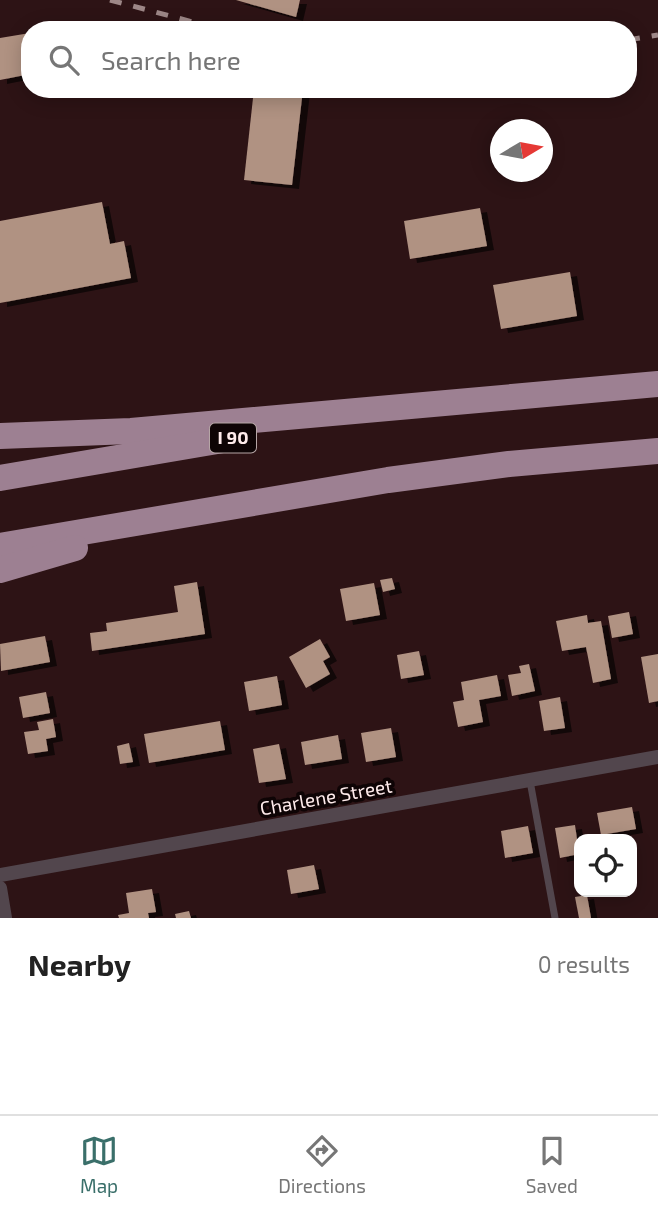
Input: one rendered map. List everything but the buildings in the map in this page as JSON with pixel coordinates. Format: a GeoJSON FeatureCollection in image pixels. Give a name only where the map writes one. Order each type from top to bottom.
{"type":"FeatureCollection","features":[{"type":"Feature","properties":{"kind":"highway","name":"I 90"},"geometry":{"type":"LineString","coordinates":[[0,478],[466,402],[658,384]]}},
{"type":"Feature","properties":{"kind":"highway"},"geometry":{"type":"LineString","coordinates":[[0,436],[131,431],[466,402]]}},
{"type":"Feature","properties":{"kind":"highway"},"geometry":{"type":"LineString","coordinates":[[0,546],[388,480],[509,464],[658,451]]}},
{"type":"Feature","properties":{"kind":"highway"},"geometry":{"type":"LineString","coordinates":[[0,570],[65,551],[388,480]]}},
{"type":"Feature","properties":{"kind":"street","name":"Charlene Street"},"geometry":{"type":"LineString","coordinates":[[0,875],[658,757]]}},
{"type":"Feature","properties":{"kind":"street"},"geometry":{"type":"LineString","coordinates":[[0,888],[5,918]]}},
{"type":"Feature","properties":{"kind":"lane"},"geometry":{"type":"LineString","coordinates":[[529,780],[555,918]]}},
{"type":"Feature","properties":{"kind":"railway"},"geometry":{"type":"LineString","coordinates":[[110,0],[189,21]]}},
{"type":"Feature","properties":{"kind":"railway"},"geometry":{"type":"LineString","coordinates":[[637,38],[658,35]]}}]}
